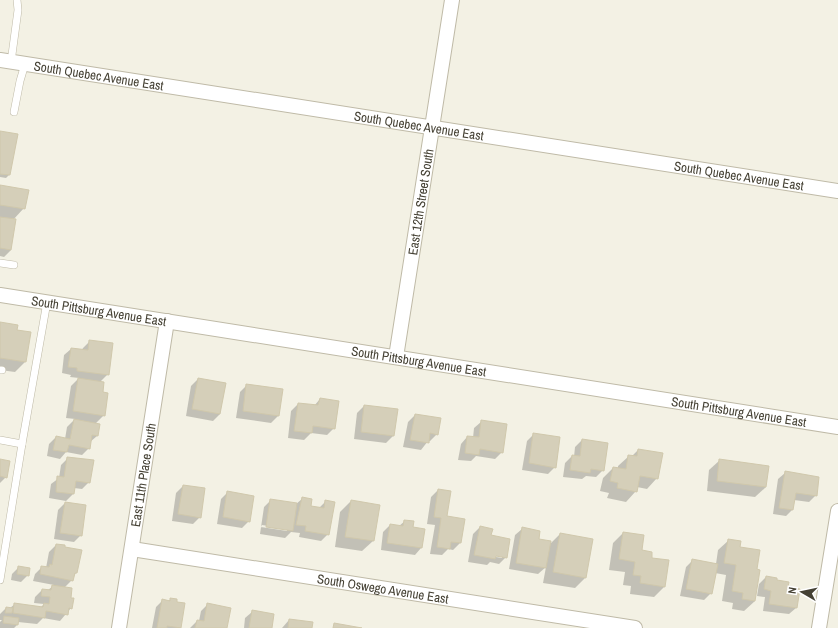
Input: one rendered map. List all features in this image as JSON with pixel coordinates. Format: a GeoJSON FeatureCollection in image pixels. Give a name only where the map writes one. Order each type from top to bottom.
{"type":"FeatureCollection","features":[{"type":"Feature","properties":{"kind":"street","name":"East 12th Street South"},"geometry":{"type":"LineString","coordinates":[[396,357],[452,0]]}},
{"type":"Feature","properties":{"kind":"street","name":"South Quebec Avenue East"},"geometry":{"type":"LineString","coordinates":[[5,61],[838,191]]}},
{"type":"Feature","properties":{"kind":"street","name":"South Pittsburg Avenue East"},"geometry":{"type":"LineString","coordinates":[[0,295],[838,427]]}},
{"type":"Feature","properties":{"kind":"street","name":"East 11th Place South"},"geometry":{"type":"LineString","coordinates":[[119,628],[167,321]]}},
{"type":"Feature","properties":{"kind":"street"},"geometry":{"type":"LineString","coordinates":[[820,628],[838,511]]}},
{"type":"Feature","properties":{"kind":"street","name":"South Oswego Avenue East"},"geometry":{"type":"LineString","coordinates":[[132,549],[635,628]]}},
{"type":"Feature","properties":{"kind":"lane"},"geometry":{"type":"LineString","coordinates":[[5,61],[18,10],[17,0]]}},
{"type":"Feature","properties":{"kind":"lane"},"geometry":{"type":"LineString","coordinates":[[14,112],[25,64]]}},
{"type":"Feature","properties":{"kind":"lane"},"geometry":{"type":"LineString","coordinates":[[0,263],[14,265]]}},
{"type":"Feature","properties":{"kind":"lane"},"geometry":{"type":"LineString","coordinates":[[0,580],[47,302]]}},
{"type":"Feature","properties":{"kind":"lane"},"geometry":{"type":"LineString","coordinates":[[0,440],[22,444]]}},
{"type":"Feature","properties":{"kind":"building"},"geometry":{"type":"Polygon","coordinates":[[[0,131],[18,134],[10,175],[0,174],[0,131]]]}},
{"type":"Feature","properties":{"kind":"building"},"geometry":{"type":"Polygon","coordinates":[[[0,185],[29,190],[25,209],[0,205],[0,185]]]}},
{"type":"Feature","properties":{"kind":"building"},"geometry":{"type":"Polygon","coordinates":[[[0,217],[16,219],[11,250],[0,248],[0,217]]]}},
{"type":"Feature","properties":{"kind":"building"},"geometry":{"type":"Polygon","coordinates":[[[0,322],[18,325],[17,330],[31,332],[26,362],[0,358],[0,322]]]}},
{"type":"Feature","properties":{"kind":"building"},"geometry":{"type":"Polygon","coordinates":[[[89,340],[113,343],[109,375],[77,371],[77,368],[68,367],[71,348],[88,350],[89,340]]]}},
{"type":"Feature","properties":{"kind":"building"},"geometry":{"type":"Polygon","coordinates":[[[78,378],[104,382],[103,392],[108,393],[105,416],[73,411],[78,378]]]}},
{"type":"Feature","properties":{"kind":"building"},"geometry":{"type":"Polygon","coordinates":[[[198,378],[226,383],[220,414],[192,409],[198,378]]]}},
{"type":"Feature","properties":{"kind":"building"},"geometry":{"type":"Polygon","coordinates":[[[246,384],[283,389],[279,416],[243,411],[246,384]]]}},
{"type":"Feature","properties":{"kind":"building"},"geometry":{"type":"Polygon","coordinates":[[[320,398],[339,401],[335,429],[313,426],[312,433],[294,431],[298,403],[318,405],[320,398]]]}},
{"type":"Feature","properties":{"kind":"building"},"geometry":{"type":"Polygon","coordinates":[[[364,405],[398,409],[394,436],[361,432],[364,405]]]}},
{"type":"Feature","properties":{"kind":"building"},"geometry":{"type":"Polygon","coordinates":[[[415,414],[441,418],[438,435],[430,433],[429,443],[410,440],[415,414]]]}},
{"type":"Feature","properties":{"kind":"building"},"geometry":{"type":"Polygon","coordinates":[[[74,419],[100,424],[98,436],[92,435],[90,449],[69,445],[67,452],[53,450],[56,436],[70,439],[74,419]]]}},
{"type":"Feature","properties":{"kind":"building"},"geometry":{"type":"Polygon","coordinates":[[[481,420],[507,424],[503,453],[480,449],[479,455],[465,453],[467,436],[479,437],[481,420]]]}},
{"type":"Feature","properties":{"kind":"building"},"geometry":{"type":"Polygon","coordinates":[[[533,433],[560,437],[556,468],[529,463],[533,433]]]}},
{"type":"Feature","properties":{"kind":"building"},"geometry":{"type":"Polygon","coordinates":[[[582,439],[608,443],[604,471],[591,469],[590,473],[570,470],[572,455],[580,456],[582,439]]]}},
{"type":"Feature","properties":{"kind":"building"},"geometry":{"type":"Polygon","coordinates":[[[638,449],[663,453],[658,479],[640,476],[637,492],[617,488],[618,483],[610,481],[613,467],[626,469],[628,455],[637,456],[638,449]]]}},
{"type":"Feature","properties":{"kind":"building"},"geometry":{"type":"Polygon","coordinates":[[[67,457],[94,460],[90,483],[76,481],[74,494],[56,492],[57,476],[64,477],[67,457]]]}},
{"type":"Feature","properties":{"kind":"building"},"geometry":{"type":"Polygon","coordinates":[[[0,459],[10,461],[7,478],[0,476],[0,459]]]}},
{"type":"Feature","properties":{"kind":"building"},"geometry":{"type":"Polygon","coordinates":[[[719,459],[769,466],[766,487],[717,481],[719,459]]]}},
{"type":"Feature","properties":{"kind":"building"},"geometry":{"type":"Polygon","coordinates":[[[785,471],[819,477],[817,496],[796,493],[793,510],[779,508],[785,471]]]}},
{"type":"Feature","properties":{"kind":"building"},"geometry":{"type":"Polygon","coordinates":[[[183,485],[205,488],[201,518],[178,514],[183,485]]]}},
{"type":"Feature","properties":{"kind":"building"},"geometry":{"type":"Polygon","coordinates":[[[438,489],[451,491],[447,516],[465,519],[461,543],[451,542],[450,549],[437,547],[441,518],[434,517],[438,489]]]}},
{"type":"Feature","properties":{"kind":"building"},"geometry":{"type":"Polygon","coordinates":[[[227,491],[254,496],[250,522],[223,517],[227,491]]]}},
{"type":"Feature","properties":{"kind":"building"},"geometry":{"type":"Polygon","coordinates":[[[302,497],[312,499],[311,506],[324,508],[325,500],[335,502],[329,535],[305,531],[306,526],[296,525],[302,497]]]}},
{"type":"Feature","properties":{"kind":"building"},"geometry":{"type":"Polygon","coordinates":[[[270,499],[297,503],[293,531],[266,527],[270,499]]]}},
{"type":"Feature","properties":{"kind":"building"},"geometry":{"type":"Polygon","coordinates":[[[351,500],[380,505],[374,541],[345,537],[351,500]]]}},
{"type":"Feature","properties":{"kind":"building"},"geometry":{"type":"Polygon","coordinates":[[[65,502],[86,505],[82,536],[60,533],[65,502]]]}},
{"type":"Feature","properties":{"kind":"building"},"geometry":{"type":"Polygon","coordinates":[[[404,520],[414,521],[413,527],[425,529],[422,548],[387,543],[390,524],[403,526],[404,520]]]}},
{"type":"Feature","properties":{"kind":"building"},"geometry":{"type":"Polygon","coordinates":[[[480,526],[493,529],[491,535],[510,539],[507,558],[496,556],[495,559],[474,555],[480,526]]]}},
{"type":"Feature","properties":{"kind":"building"},"geometry":{"type":"Polygon","coordinates":[[[522,527],[540,531],[539,539],[551,541],[546,568],[516,563],[522,527]]]}},
{"type":"Feature","properties":{"kind":"building"},"geometry":{"type":"Polygon","coordinates":[[[623,532],[644,535],[642,550],[652,552],[652,558],[669,560],[665,587],[640,583],[641,576],[633,575],[635,562],[619,559],[623,532]]]}},
{"type":"Feature","properties":{"kind":"building"},"geometry":{"type":"Polygon","coordinates":[[[560,533],[593,539],[586,578],[553,572],[560,533]]]}},
{"type":"Feature","properties":{"kind":"building"},"geometry":{"type":"Polygon","coordinates":[[[728,539],[741,541],[740,547],[760,550],[757,569],[760,570],[755,601],[742,599],[743,593],[732,591],[736,565],[724,563],[728,539]]]}},
{"type":"Feature","properties":{"kind":"building"},"geometry":{"type":"Polygon","coordinates":[[[56,544],[82,550],[77,573],[75,573],[73,581],[40,574],[41,566],[49,567],[50,564],[52,565],[56,544]]]}},
{"type":"Feature","properties":{"kind":"building"},"geometry":{"type":"Polygon","coordinates":[[[692,559],[718,564],[712,594],[686,589],[692,559]]]}},
{"type":"Feature","properties":{"kind":"building"},"geometry":{"type":"Polygon","coordinates":[[[18,566],[30,568],[29,576],[17,574],[18,566]]]}},
{"type":"Feature","properties":{"kind":"building"},"geometry":{"type":"Polygon","coordinates":[[[766,576],[789,582],[788,587],[800,589],[797,608],[769,604],[771,591],[764,589],[766,576]]]}},
{"type":"Feature","properties":{"kind":"building"},"geometry":{"type":"Polygon","coordinates":[[[52,585],[72,588],[71,598],[74,598],[72,609],[69,608],[68,615],[46,611],[45,618],[13,613],[14,603],[43,607],[44,603],[49,604],[50,597],[41,596],[42,589],[51,590],[52,585]]]}},
{"type":"Feature","properties":{"kind":"building"},"geometry":{"type":"Polygon","coordinates":[[[170,598],[177,599],[177,602],[185,603],[181,628],[167,626],[167,628],[157,628],[162,599],[170,601],[170,598]]]}},
{"type":"Feature","properties":{"kind":"building"},"geometry":{"type":"Polygon","coordinates":[[[207,603],[231,608],[227,628],[195,628],[197,620],[204,621],[207,603]]]}},
{"type":"Feature","properties":{"kind":"building"},"geometry":{"type":"Polygon","coordinates":[[[6,607],[13,608],[12,613],[5,613],[6,607]]]}},
{"type":"Feature","properties":{"kind":"building"},"geometry":{"type":"Polygon","coordinates":[[[252,610],[274,614],[272,628],[249,628],[252,610]]]}},
{"type":"Feature","properties":{"kind":"building"},"geometry":{"type":"Polygon","coordinates":[[[4,616],[19,618],[18,625],[3,623],[4,616]]]}},
{"type":"Feature","properties":{"kind":"building"},"geometry":{"type":"Polygon","coordinates":[[[289,619],[313,622],[312,628],[288,628],[289,619]]]}},
{"type":"Feature","properties":{"kind":"building"},"geometry":{"type":"Polygon","coordinates":[[[334,623],[362,628],[333,628],[334,623]]]}}]}
